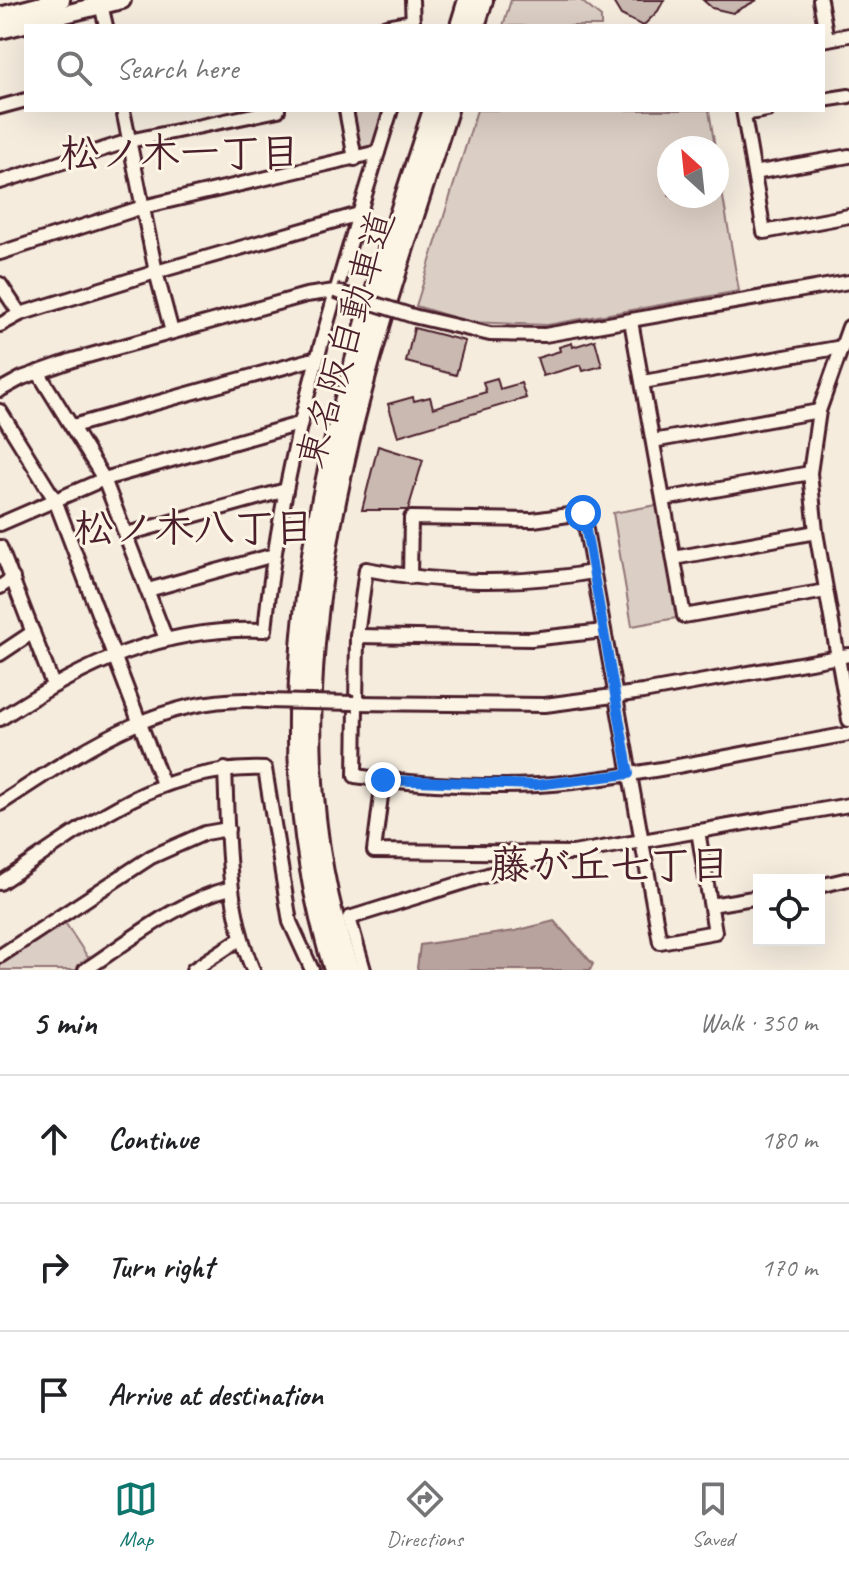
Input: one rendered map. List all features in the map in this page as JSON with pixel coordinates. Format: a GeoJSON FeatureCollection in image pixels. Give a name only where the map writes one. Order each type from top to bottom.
{"type":"FeatureCollection","features":[{"type":"Feature","properties":{"kind":"highway"},"geometry":{"type":"LineString","coordinates":[[461,24],[468,0]]}},
{"type":"Feature","properties":{"kind":"highway"},"geometry":{"type":"LineString","coordinates":[[476,24],[483,0]]}},
{"type":"Feature","properties":{"kind":"highway","name":"東名阪自動車道"},"geometry":{"type":"LineString","coordinates":[[334,970],[313,884],[301,800],[298,681],[303,612],[316,522],[334,438],[374,290],[432,112]]}},
{"type":"Feature","properties":{"kind":"highway","name":"東名阪自動車道"},"geometry":{"type":"LineString","coordinates":[[349,970],[327,881],[315,800],[312,681],[317,614],[334,509],[361,395],[389,293],[447,112]]}},
{"type":"Feature","properties":{"kind":"main road"},"geometry":{"type":"LineString","coordinates":[[0,16],[61,0]]}},
{"type":"Feature","properties":{"kind":"main road"},"geometry":{"type":"LineString","coordinates":[[0,30],[101,2],[122,0]]}},
{"type":"Feature","properties":{"kind":"street"},"geometry":{"type":"LineString","coordinates":[[412,0],[413,24]]}},
{"type":"Feature","properties":{"kind":"street"},"geometry":{"type":"LineString","coordinates":[[820,0],[823,24]]}},
{"type":"Feature","properties":{"kind":"street"},"geometry":{"type":"LineString","coordinates":[[101,2],[106,24]]}},
{"type":"Feature","properties":{"kind":"street"},"geometry":{"type":"LineString","coordinates":[[825,39],[849,35]]}},
{"type":"Feature","properties":{"kind":"street"},"geometry":{"type":"LineString","coordinates":[[825,100],[849,96]]}},
{"type":"Feature","properties":{"kind":"street"},"geometry":{"type":"LineString","coordinates":[[0,107],[24,101]]}},
{"type":"Feature","properties":{"kind":"street"},"geometry":{"type":"LineString","coordinates":[[123,112],[156,272],[172,332]]}},
{"type":"Feature","properties":{"kind":"street"},"geometry":{"type":"LineString","coordinates":[[0,182],[129,141],[268,112]]}},
{"type":"Feature","properties":{"kind":"street"},"geometry":{"type":"LineString","coordinates":[[346,112],[355,159]]}},
{"type":"Feature","properties":{"kind":"street"},"geometry":{"type":"LineString","coordinates":[[0,719],[53,685],[115,655],[166,639],[214,631],[265,630],[274,555],[299,424],[335,291],[390,112]]}},
{"type":"Feature","properties":{"kind":"street"},"geometry":{"type":"LineString","coordinates":[[743,112],[764,232],[849,216]]}},
{"type":"Feature","properties":{"kind":"street"},"geometry":{"type":"LineString","coordinates":[[0,253],[143,207],[378,152]]}},
{"type":"Feature","properties":{"kind":"street"},"geometry":{"type":"LineString","coordinates":[[754,173],[849,156]]}},
{"type":"Feature","properties":{"kind":"street"},"geometry":{"type":"LineString","coordinates":[[0,325],[20,314],[359,214]]}},
{"type":"Feature","properties":{"kind":"street"},"geometry":{"type":"LineString","coordinates":[[0,390],[38,372],[172,332],[306,295],[335,291],[459,328],[507,335],[545,335],[849,282]]}},
{"type":"Feature","properties":{"kind":"street"},"geometry":{"type":"LineString","coordinates":[[0,284],[20,314]]}},
{"type":"Feature","properties":{"kind":"street"},"geometry":{"type":"LineString","coordinates":[[631,321],[684,616],[826,591]]}},
{"type":"Feature","properties":{"kind":"street"},"geometry":{"type":"LineString","coordinates":[[849,327],[819,411],[810,473],[826,591],[844,656],[849,720]]}},
{"type":"Feature","properties":{"kind":"street"},"geometry":{"type":"LineString","coordinates":[[643,382],[842,347]]}},
{"type":"Feature","properties":{"kind":"street"},"geometry":{"type":"LineString","coordinates":[[73,426],[317,358]]}},
{"type":"Feature","properties":{"kind":"street"},"geometry":{"type":"LineString","coordinates":[[38,372],[104,479],[166,639]]}},
{"type":"Feature","properties":{"kind":"street"},"geometry":{"type":"LineString","coordinates":[[0,411],[55,500],[163,784]]}},
{"type":"Feature","properties":{"kind":"street"},"geometry":{"type":"LineString","coordinates":[[653,441],[819,411]]}},
{"type":"Feature","properties":{"kind":"street"},"geometry":{"type":"LineString","coordinates":[[0,524],[104,479],[299,424]]}},
{"type":"Feature","properties":{"kind":"street"},"geometry":{"type":"LineString","coordinates":[[664,499],[810,473]]}},
{"type":"Feature","properties":{"kind":"street"},"geometry":{"type":"LineString","coordinates":[[127,534],[286,490]]}},
{"type":"Feature","properties":{"kind":"street"},"geometry":{"type":"LineString","coordinates":[[410,577],[411,518],[533,520],[583,513],[660,942],[715,932],[698,831]]}},
{"type":"Feature","properties":{"kind":"street"},"geometry":{"type":"LineString","coordinates":[[674,558],[816,532]]}},
{"type":"Feature","properties":{"kind":"street"},"geometry":{"type":"LineString","coordinates":[[0,547],[53,685]]}},
{"type":"Feature","properties":{"kind":"street"},"geometry":{"type":"LineString","coordinates":[[148,590],[274,555]]}},
{"type":"Feature","properties":{"kind":"street"},"geometry":{"type":"LineString","coordinates":[[593,572],[553,579],[516,580],[410,577],[366,569],[357,636],[355,776],[383,780],[536,785],[629,774],[849,734]]}},
{"type":"Feature","properties":{"kind":"street"},"geometry":{"type":"LineString","coordinates":[[0,587],[13,578]]}},
{"type":"Feature","properties":{"kind":"street"},"geometry":{"type":"LineString","coordinates":[[357,636],[531,639],[604,631]]}},
{"type":"Feature","properties":{"kind":"street"},"geometry":{"type":"LineString","coordinates":[[0,654],[33,632]]}},
{"type":"Feature","properties":{"kind":"street"},"geometry":{"type":"LineString","coordinates":[[0,804],[86,748],[139,721],[207,705],[266,701],[545,705],[616,696],[844,656]]}},
{"type":"Feature","properties":{"kind":"street"},"geometry":{"type":"LineString","coordinates":[[225,769],[231,888],[240,939],[253,970]]}},
{"type":"Feature","properties":{"kind":"street"},"geometry":{"type":"LineString","coordinates":[[0,883],[117,807],[163,784],[225,769],[265,769],[290,922],[312,970]]}},
{"type":"Feature","properties":{"kind":"street"},"geometry":{"type":"LineString","coordinates":[[383,780],[374,851],[553,854]]}},
{"type":"Feature","properties":{"kind":"street"},"geometry":{"type":"LineString","coordinates":[[364,970],[349,918],[553,854],[849,805]]}},
{"type":"Feature","properties":{"kind":"street"},"geometry":{"type":"LineString","coordinates":[[0,956],[151,857],[195,837],[228,829]]}},
{"type":"Feature","properties":{"kind":"street"},"geometry":{"type":"LineString","coordinates":[[825,885],[849,879]]}},
{"type":"Feature","properties":{"kind":"street"},"geometry":{"type":"LineString","coordinates":[[85,970],[185,905],[231,888]]}},
{"type":"Feature","properties":{"kind":"street"},"geometry":{"type":"LineString","coordinates":[[711,905],[753,898]]}},
{"type":"Feature","properties":{"kind":"street"},"geometry":{"type":"LineString","coordinates":[[193,970],[240,939]]}},
{"type":"Feature","properties":{"kind":"shaded area"},"geometry":{"type":"Polygon","coordinates":[[[511,0],[580,0],[601,17],[601,24],[504,24],[511,0]]]}},
{"type":"Feature","properties":{"kind":"shaded area"},"geometry":{"type":"Polygon","coordinates":[[[350,112],[386,112],[376,147],[357,151],[350,112]]]}},
{"type":"Feature","properties":{"kind":"shaded area"},"geometry":{"type":"Polygon","coordinates":[[[476,112],[709,112],[713,136],[657,136],[657,208],[725,208],[739,291],[547,325],[469,322],[416,306],[476,112]]]}},
{"type":"Feature","properties":{"kind":"shaded area"},"geometry":{"type":"Polygon","coordinates":[[[657,505],[679,613],[676,618],[632,626],[613,513],[657,505]]]}},
{"type":"Feature","properties":{"kind":"shaded area"},"geometry":{"type":"Polygon","coordinates":[[[64,921],[89,959],[88,963],[78,970],[0,970],[0,959],[64,921]]]}},
{"type":"Feature","properties":{"kind":"shaded area"},"geometry":{"type":"Polygon","coordinates":[[[554,921],[593,964],[590,970],[417,968],[420,945],[515,931],[554,921]]]}},
{"type":"Feature","properties":{"kind":"building"},"geometry":{"type":"Polygon","coordinates":[[[612,0],[664,0],[645,24],[621,15],[612,0]]]}},
{"type":"Feature","properties":{"kind":"building"},"geometry":{"type":"Polygon","coordinates":[[[703,0],[757,0],[733,13],[712,8],[703,0]]]}},
{"type":"Feature","properties":{"kind":"building"},"geometry":{"type":"Polygon","coordinates":[[[414,328],[465,341],[456,375],[406,362],[414,328]]]}},
{"type":"Feature","properties":{"kind":"building"},"geometry":{"type":"Polygon","coordinates":[[[595,340],[602,366],[583,371],[581,365],[543,376],[537,358],[560,351],[559,347],[572,343],[573,347],[595,340]]]}},
{"type":"Feature","properties":{"kind":"building"},"geometry":{"type":"Polygon","coordinates":[[[497,378],[500,389],[521,383],[526,398],[398,436],[388,404],[413,397],[414,401],[430,397],[433,408],[486,392],[483,382],[497,378]]]}},
{"type":"Feature","properties":{"kind":"building"},"geometry":{"type":"Polygon","coordinates":[[[378,446],[423,460],[408,510],[362,510],[378,446]]]}},
{"type":"Feature","properties":{"kind":"district","name":"松ノ木一丁目"},"geometry":{"type":"Point","coordinates":[180,152]}},
{"type":"Feature","properties":{"kind":"district","name":"松ノ木八丁目"},"geometry":{"type":"Point","coordinates":[194,527]}},
{"type":"Feature","properties":{"kind":"district","name":"藤が丘七丁目"},"geometry":{"type":"Point","coordinates":[610,864]}},
{"type":"Feature","properties":{"kind":"route"},"geometry":{"type":"LineString","coordinates":[[383,780],[536,785],[629,774],[583,513]]}}]}
